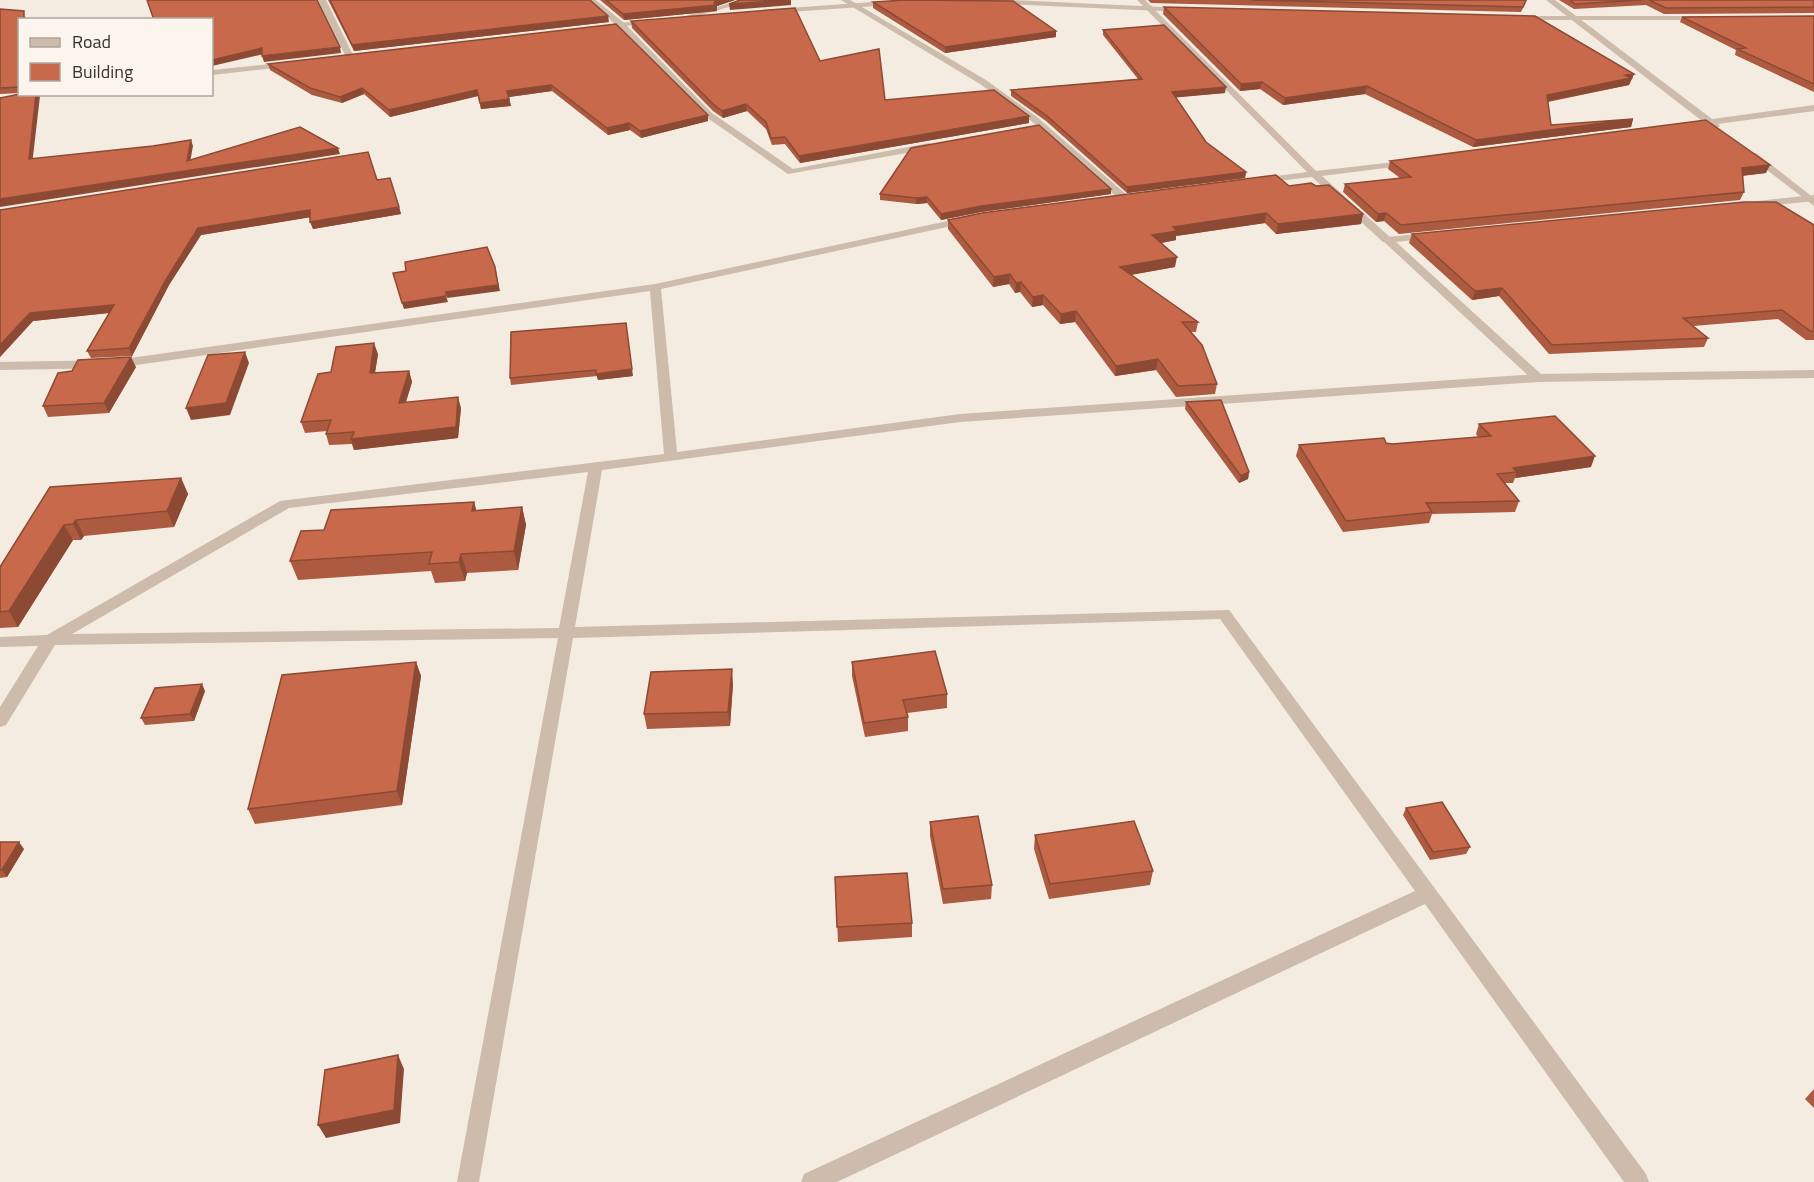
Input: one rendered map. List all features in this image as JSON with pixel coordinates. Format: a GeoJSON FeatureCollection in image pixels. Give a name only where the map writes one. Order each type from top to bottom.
{"type":"FeatureCollection","features":[{"type":"Feature","properties":{"kind":"street"},"geometry":{"type":"LineString","coordinates":[[321,0],[350,57]]}},
{"type":"Feature","properties":{"kind":"street"},"geometry":{"type":"LineString","coordinates":[[592,0],[621,25],[709,115],[791,172],[939,144]]}},
{"type":"Feature","properties":{"kind":"street"},"geometry":{"type":"LineString","coordinates":[[686,17],[750,0]]}},
{"type":"Feature","properties":{"kind":"street"},"geometry":{"type":"LineString","coordinates":[[845,0],[983,82],[1042,125],[1124,198]]}},
{"type":"Feature","properties":{"kind":"street"},"geometry":{"type":"LineString","coordinates":[[765,12],[933,0]]}},
{"type":"Feature","properties":{"kind":"street"},"geometry":{"type":"LineString","coordinates":[[961,0],[1199,10]]}},
{"type":"Feature","properties":{"kind":"street"},"geometry":{"type":"LineString","coordinates":[[1141,0],[1314,174],[1538,378]]}},
{"type":"Feature","properties":{"kind":"street"},"geometry":{"type":"LineString","coordinates":[[1550,0],[1719,130]]}},
{"type":"Feature","properties":{"kind":"street"},"geometry":{"type":"LineString","coordinates":[[675,18],[731,14]]}},
{"type":"Feature","properties":{"kind":"street"},"geometry":{"type":"LineString","coordinates":[[1506,17],[1707,18]]}},
{"type":"Feature","properties":{"kind":"street"},"geometry":{"type":"LineString","coordinates":[[586,29],[654,21]]}},
{"type":"Feature","properties":{"kind":"street"},"geometry":{"type":"LineString","coordinates":[[338,58],[362,55]]}},
{"type":"Feature","properties":{"kind":"street"},"geometry":{"type":"LineString","coordinates":[[213,73],[304,62]]}},
{"type":"Feature","properties":{"kind":"street"},"geometry":{"type":"LineString","coordinates":[[1675,127],[1814,108]]}},
{"type":"Feature","properties":{"kind":"street"},"geometry":{"type":"LineString","coordinates":[[1030,127],[1042,125]]}},
{"type":"Feature","properties":{"kind":"street"},"geometry":{"type":"LineString","coordinates":[[1746,150],[1812,200]]}},
{"type":"Feature","properties":{"kind":"street"},"geometry":{"type":"LineString","coordinates":[[1255,182],[1419,160]]}},
{"type":"Feature","properties":{"kind":"street"},"geometry":{"type":"LineString","coordinates":[[1113,200],[1136,197]]}},
{"type":"Feature","properties":{"kind":"street"},"geometry":{"type":"LineString","coordinates":[[1750,205],[1812,200]]}},
{"type":"Feature","properties":{"kind":"street"},"geometry":{"type":"LineString","coordinates":[[0,366],[116,364],[655,287],[981,217]]}},
{"type":"Feature","properties":{"kind":"street"},"geometry":{"type":"LineString","coordinates":[[1387,240],[1446,234]]}},
{"type":"Feature","properties":{"kind":"street"},"geometry":{"type":"LineString","coordinates":[[655,287],[671,457]]}},
{"type":"Feature","properties":{"kind":"street"},"geometry":{"type":"LineString","coordinates":[[0,721],[50,640],[285,504],[596,467],[960,418],[1538,378],[1814,374]]}},
{"type":"Feature","properties":{"kind":"street"},"geometry":{"type":"LineString","coordinates":[[468,1182],[596,467]]}},
{"type":"Feature","properties":{"kind":"street"},"geometry":{"type":"LineString","coordinates":[[0,642],[566,633],[1224,614],[1638,1182]]}},
{"type":"Feature","properties":{"kind":"street"},"geometry":{"type":"LineString","coordinates":[[812,1182],[1428,894]]}},
{"type":"Feature","properties":{"kind":"building"},"geometry":{"type":"Polygon","coordinates":[[[147,0],[317,0],[340,47],[262,56],[262,48],[213,60],[213,18],[153,18],[147,0]]]}},
{"type":"Feature","properties":{"kind":"building"},"geometry":{"type":"Polygon","coordinates":[[[330,0],[590,0],[608,16],[352,45],[330,0]]]}},
{"type":"Feature","properties":{"kind":"building"},"geometry":{"type":"Polygon","coordinates":[[[606,0],[717,0],[714,3],[717,5],[623,14],[606,0]]]}},
{"type":"Feature","properties":{"kind":"building"},"geometry":{"type":"Polygon","coordinates":[[[740,0],[789,0],[729,4],[740,0]]]}},
{"type":"Feature","properties":{"kind":"building"},"geometry":{"type":"Polygon","coordinates":[[[1251,0],[1526,0],[1523,7],[1251,0]]]}},
{"type":"Feature","properties":{"kind":"building"},"geometry":{"type":"Polygon","coordinates":[[[1570,0],[1642,0],[1575,4],[1570,0]]]}},
{"type":"Feature","properties":{"kind":"building"},"geometry":{"type":"Polygon","coordinates":[[[1649,0],[1814,0],[1814,7],[1666,8],[1649,0]]]}},
{"type":"Feature","properties":{"kind":"building"},"geometry":{"type":"Polygon","coordinates":[[[1013,1],[1056,31],[945,47],[873,2],[1013,1]]]}},
{"type":"Feature","properties":{"kind":"building"},"geometry":{"type":"Polygon","coordinates":[[[1164,7],[1535,16],[1634,74],[1625,75],[1631,78],[1547,95],[1551,125],[1633,119],[1476,140],[1367,86],[1285,98],[1262,82],[1241,84],[1164,7]]]}},
{"type":"Feature","properties":{"kind":"building"},"geometry":{"type":"Polygon","coordinates":[[[795,8],[820,61],[879,49],[885,100],[994,90],[1029,116],[799,156],[785,137],[771,138],[766,122],[746,104],[722,111],[713,104],[631,21],[795,8]]]}},
{"type":"Feature","properties":{"kind":"building"},"geometry":{"type":"Polygon","coordinates":[[[0,9],[24,11],[24,18],[18,18],[18,87],[0,88],[0,9]]]}},
{"type":"Feature","properties":{"kind":"building"},"geometry":{"type":"Polygon","coordinates":[[[1814,16],[1814,84],[1737,49],[1746,48],[1682,17],[1814,16]]]}},
{"type":"Feature","properties":{"kind":"building"},"geometry":{"type":"Polygon","coordinates":[[[616,24],[708,115],[640,131],[629,123],[607,128],[551,85],[507,91],[509,99],[480,103],[477,90],[389,110],[362,88],[340,97],[310,88],[268,64],[616,24]]]}},
{"type":"Feature","properties":{"kind":"building"},"geometry":{"type":"Polygon","coordinates":[[[1164,25],[1226,87],[1172,92],[1206,142],[1246,172],[1127,187],[1047,116],[1011,90],[1142,79],[1103,30],[1164,25]]]}},
{"type":"Feature","properties":{"kind":"building"},"geometry":{"type":"Polygon","coordinates":[[[18,94],[36,96],[29,159],[191,140],[187,161],[300,127],[338,148],[0,199],[0,98],[18,94]]]}},
{"type":"Feature","properties":{"kind":"building"},"geometry":{"type":"Polygon","coordinates":[[[1706,120],[1770,165],[1742,168],[1744,192],[1401,225],[1386,213],[1378,214],[1345,184],[1411,177],[1390,161],[1706,120]]]}},
{"type":"Feature","properties":{"kind":"building"},"geometry":{"type":"Polygon","coordinates":[[[1039,125],[1111,189],[981,206],[941,214],[927,197],[880,194],[911,148],[1039,125]]]}},
{"type":"Feature","properties":{"kind":"building"},"geometry":{"type":"Polygon","coordinates":[[[368,152],[377,180],[390,178],[399,207],[310,222],[310,210],[198,228],[167,278],[129,348],[87,351],[114,305],[30,313],[0,345],[0,210],[368,152]]]}},
{"type":"Feature","properties":{"kind":"building"},"geometry":{"type":"Polygon","coordinates":[[[1276,175],[1289,186],[1311,183],[1316,186],[1329,185],[1363,214],[1278,224],[1266,213],[1173,227],[1177,231],[1152,235],[1177,257],[1120,267],[1198,322],[1182,322],[1202,345],[1217,384],[1178,386],[1158,359],[1116,366],[1076,311],[1061,314],[1043,295],[1033,297],[1021,282],[1016,283],[1010,274],[994,277],[948,220],[982,213],[1276,175]]]}},
{"type":"Feature","properties":{"kind":"building"},"geometry":{"type":"Polygon","coordinates":[[[1744,202],[1776,202],[1814,225],[1814,331],[1810,331],[1782,310],[1683,318],[1708,338],[1552,345],[1502,288],[1475,291],[1412,234],[1744,202]]]}},
{"type":"Feature","properties":{"kind":"building"},"geometry":{"type":"Polygon","coordinates":[[[487,247],[495,267],[498,285],[446,292],[446,296],[402,303],[393,273],[406,271],[405,262],[487,247]]]}},
{"type":"Feature","properties":{"kind":"building"},"geometry":{"type":"Polygon","coordinates":[[[626,323],[632,369],[596,374],[596,370],[510,378],[511,332],[626,323]]]}},
{"type":"Feature","properties":{"kind":"building"},"geometry":{"type":"Polygon","coordinates":[[[374,343],[370,373],[409,371],[399,403],[458,397],[456,427],[351,439],[354,432],[326,434],[331,420],[301,422],[318,374],[331,372],[336,347],[374,343]]]}},
{"type":"Feature","properties":{"kind":"building"},"geometry":{"type":"Polygon","coordinates":[[[245,352],[226,403],[186,408],[208,355],[245,352]]]}},
{"type":"Feature","properties":{"kind":"building"},"geometry":{"type":"Polygon","coordinates":[[[131,357],[104,403],[43,406],[58,373],[72,371],[78,360],[131,357]]]}},
{"type":"Feature","properties":{"kind":"building"},"geometry":{"type":"Polygon","coordinates":[[[1221,400],[1249,472],[1241,476],[1186,402],[1221,400]]]}},
{"type":"Feature","properties":{"kind":"building"},"geometry":{"type":"Polygon","coordinates":[[[1555,416],[1595,456],[1513,468],[1517,472],[1497,474],[1519,501],[1426,503],[1432,512],[1346,521],[1299,445],[1384,438],[1386,443],[1392,444],[1491,436],[1479,424],[1555,416]]]}},
{"type":"Feature","properties":{"kind":"building"},"geometry":{"type":"Polygon","coordinates":[[[181,478],[167,511],[76,520],[73,524],[64,525],[9,611],[0,612],[0,567],[50,487],[181,478]]]}},
{"type":"Feature","properties":{"kind":"building"},"geometry":{"type":"Polygon","coordinates":[[[474,502],[472,511],[522,507],[514,551],[461,554],[459,562],[429,564],[432,552],[290,561],[301,531],[324,530],[331,510],[474,502]]]}},
{"type":"Feature","properties":{"kind":"building"},"geometry":{"type":"Polygon","coordinates":[[[935,651],[947,694],[903,700],[908,717],[864,723],[852,662],[935,651]]]}},
{"type":"Feature","properties":{"kind":"building"},"geometry":{"type":"Polygon","coordinates":[[[416,662],[397,791],[248,809],[282,675],[416,662]]]}},
{"type":"Feature","properties":{"kind":"building"},"geometry":{"type":"Polygon","coordinates":[[[732,669],[728,712],[644,714],[651,672],[732,669]]]}},
{"type":"Feature","properties":{"kind":"building"},"geometry":{"type":"Polygon","coordinates":[[[202,684],[190,714],[141,718],[155,688],[202,684]]]}},
{"type":"Feature","properties":{"kind":"building"},"geometry":{"type":"Polygon","coordinates":[[[1442,802],[1470,847],[1433,852],[1406,808],[1442,802]]]}},
{"type":"Feature","properties":{"kind":"building"},"geometry":{"type":"Polygon","coordinates":[[[978,816],[992,885],[943,889],[930,822],[978,816]]]}},
{"type":"Feature","properties":{"kind":"building"},"geometry":{"type":"Polygon","coordinates":[[[1134,821],[1153,871],[1050,884],[1035,835],[1134,821]]]}},
{"type":"Feature","properties":{"kind":"building"},"geometry":{"type":"Polygon","coordinates":[[[0,842],[19,842],[2,870],[0,870],[0,842]]]}},
{"type":"Feature","properties":{"kind":"building"},"geometry":{"type":"Polygon","coordinates":[[[907,873],[912,923],[837,927],[835,877],[907,873]]]}},
{"type":"Feature","properties":{"kind":"building"},"geometry":{"type":"Polygon","coordinates":[[[398,1055],[394,1110],[318,1125],[325,1070],[398,1055]]]}}]}
